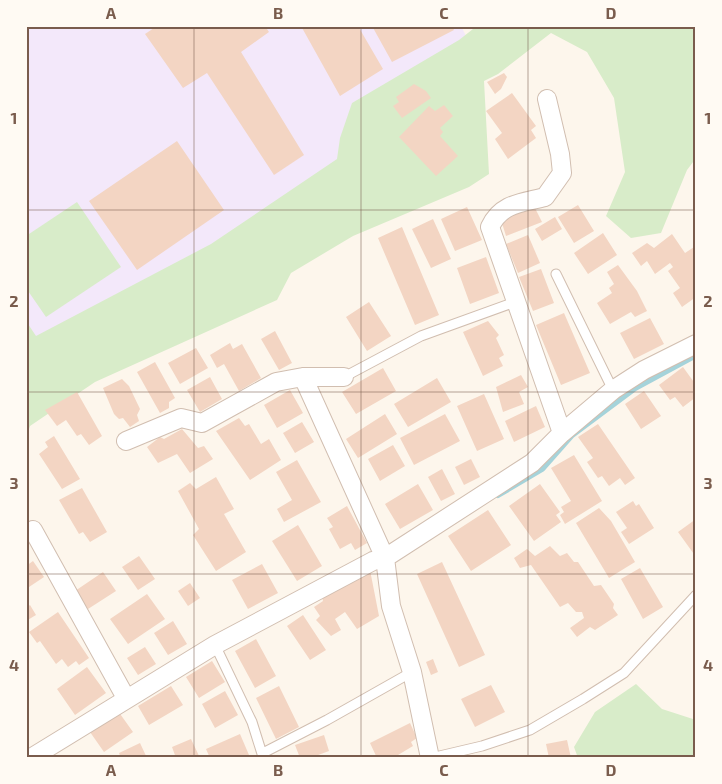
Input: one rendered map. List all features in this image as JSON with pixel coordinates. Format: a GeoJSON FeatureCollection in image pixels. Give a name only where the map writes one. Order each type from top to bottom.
{"type":"FeatureCollection","features":[{"type":"Feature","properties":{"kind":"street"},"geometry":{"type":"LineString","coordinates":[[547,99],[560,154],[562,173],[545,197],[505,208],[496,214],[490,227],[562,433]]}},
{"type":"Feature","properties":{"kind":"street"},"geometry":{"type":"LineString","coordinates":[[39,755],[126,698],[215,646],[373,561],[385,558],[532,463],[562,433],[613,390],[644,370],[696,344]]}},
{"type":"Feature","properties":{"kind":"street"},"geometry":{"type":"LineString","coordinates":[[303,377],[385,558],[391,606],[412,672],[431,758]]}},
{"type":"Feature","properties":{"kind":"street"},"geometry":{"type":"LineString","coordinates":[[126,441],[181,418],[202,423],[276,382],[303,377],[344,377]]}},
{"type":"Feature","properties":{"kind":"street"},"geometry":{"type":"LineString","coordinates":[[33,530],[126,698]]}},
{"type":"Feature","properties":{"kind":"lane"},"geometry":{"type":"LineString","coordinates":[[556,274],[613,390]]}},
{"type":"Feature","properties":{"kind":"lane"},"geometry":{"type":"LineString","coordinates":[[344,377],[421,336],[515,302]]}},
{"type":"Feature","properties":{"kind":"lane"},"geometry":{"type":"LineString","coordinates":[[431,758],[482,746],[530,730],[575,704],[624,673],[696,595]]}},
{"type":"Feature","properties":{"kind":"lane"},"geometry":{"type":"LineString","coordinates":[[215,646],[252,722],[263,755],[412,672]]}},
{"type":"Feature","properties":{"kind":"shaded area"},"geometry":{"type":"Polygon","coordinates":[[[26,26],[461,26],[468,40],[370,170],[35,352],[26,336],[26,26]]]}},
{"type":"Feature","properties":{"kind":"green space"},"geometry":{"type":"Polygon","coordinates":[[[472,26],[696,26],[696,158],[687,170],[661,233],[631,238],[606,216],[625,172],[614,98],[587,52],[551,33],[498,74],[484,81],[489,174],[469,187],[353,236],[291,273],[277,300],[95,382],[30,426],[26,438],[26,321],[36,336],[211,244],[337,159],[340,138],[352,103],[459,40],[473,29],[472,26]]]}},
{"type":"Feature","properties":{"kind":"green space"},"geometry":{"type":"Polygon","coordinates":[[[77,202],[121,267],[46,317],[26,288],[26,236],[77,202]]]}},
{"type":"Feature","properties":{"kind":"green space"},"geometry":{"type":"Polygon","coordinates":[[[636,684],[662,709],[696,720],[696,758],[578,758],[574,747],[595,712],[636,684]]]}},
{"type":"Feature","properties":{"kind":"building"},"geometry":{"type":"Polygon","coordinates":[[[157,26],[265,26],[269,32],[241,52],[304,155],[274,175],[207,73],[183,88],[145,34],[157,26]]]}},
{"type":"Feature","properties":{"kind":"building"},"geometry":{"type":"Polygon","coordinates":[[[301,26],[358,26],[383,69],[340,96],[301,26]]]}},
{"type":"Feature","properties":{"kind":"building"},"geometry":{"type":"Polygon","coordinates":[[[372,26],[452,26],[454,30],[392,62],[372,26]]]}},
{"type":"Feature","properties":{"kind":"building"},"geometry":{"type":"Polygon","coordinates":[[[504,73],[507,77],[501,89],[495,94],[487,82],[504,73]]]}},
{"type":"Feature","properties":{"kind":"building"},"geometry":{"type":"Polygon","coordinates":[[[414,84],[426,91],[431,98],[402,118],[393,106],[399,102],[396,97],[414,84]]]}},
{"type":"Feature","properties":{"kind":"building"},"geometry":{"type":"Polygon","coordinates":[[[512,93],[536,126],[531,130],[536,138],[508,159],[495,139],[502,133],[486,111],[512,93]]]}},
{"type":"Feature","properties":{"kind":"building"},"geometry":{"type":"Polygon","coordinates":[[[444,105],[453,116],[440,128],[443,132],[440,136],[458,156],[436,176],[399,137],[429,106],[435,111],[444,105]]]}},
{"type":"Feature","properties":{"kind":"building"},"geometry":{"type":"Polygon","coordinates":[[[177,141],[224,210],[137,270],[89,201],[177,141]]]}},
{"type":"Feature","properties":{"kind":"building"},"geometry":{"type":"Polygon","coordinates":[[[578,205],[594,231],[574,243],[558,217],[578,205]]]}},
{"type":"Feature","properties":{"kind":"building"},"geometry":{"type":"Polygon","coordinates":[[[534,206],[542,222],[506,236],[501,220],[534,206]]]}},
{"type":"Feature","properties":{"kind":"building"},"geometry":{"type":"Polygon","coordinates":[[[467,207],[482,240],[455,251],[441,219],[467,207]]]}},
{"type":"Feature","properties":{"kind":"building"},"geometry":{"type":"Polygon","coordinates":[[[555,217],[562,229],[542,241],[535,229],[555,217]]]}},
{"type":"Feature","properties":{"kind":"building"},"geometry":{"type":"Polygon","coordinates":[[[433,219],[451,259],[431,268],[412,229],[433,219]]]}},
{"type":"Feature","properties":{"kind":"building"},"geometry":{"type":"Polygon","coordinates":[[[402,227],[439,315],[415,325],[378,238],[402,227]]]}},
{"type":"Feature","properties":{"kind":"building"},"geometry":{"type":"Polygon","coordinates":[[[603,233],[617,255],[588,274],[574,253],[603,233]]]}},
{"type":"Feature","properties":{"kind":"building"},"geometry":{"type":"Polygon","coordinates":[[[672,234],[685,253],[694,247],[696,250],[696,297],[682,307],[673,293],[680,288],[668,271],[673,267],[670,263],[655,274],[647,261],[641,266],[632,253],[647,243],[654,248],[672,234]]]}},
{"type":"Feature","properties":{"kind":"building"},"geometry":{"type":"Polygon","coordinates":[[[528,235],[540,263],[518,273],[506,244],[528,235]]]}},
{"type":"Feature","properties":{"kind":"building"},"geometry":{"type":"Polygon","coordinates":[[[486,257],[499,293],[470,304],[457,268],[486,257]]]}},
{"type":"Feature","properties":{"kind":"building"},"geometry":{"type":"Polygon","coordinates":[[[618,265],[637,291],[647,311],[635,317],[631,312],[610,324],[597,303],[612,293],[609,288],[614,284],[607,272],[618,265]]]}},
{"type":"Feature","properties":{"kind":"building"},"geometry":{"type":"Polygon","coordinates":[[[541,269],[554,303],[533,311],[519,277],[541,269]]]}},
{"type":"Feature","properties":{"kind":"building"},"geometry":{"type":"Polygon","coordinates":[[[369,302],[391,336],[367,351],[346,317],[369,302]]]}},
{"type":"Feature","properties":{"kind":"building"},"geometry":{"type":"Polygon","coordinates":[[[564,313],[590,373],[561,385],[536,325],[564,313]]]}},
{"type":"Feature","properties":{"kind":"building"},"geometry":{"type":"Polygon","coordinates":[[[650,318],[664,344],[634,359],[620,333],[650,318]]]}},
{"type":"Feature","properties":{"kind":"building"},"geometry":{"type":"Polygon","coordinates":[[[488,321],[499,335],[496,338],[504,355],[499,358],[503,366],[483,376],[463,332],[488,321]]]}},
{"type":"Feature","properties":{"kind":"building"},"geometry":{"type":"Polygon","coordinates":[[[275,331],[292,363],[279,370],[261,339],[275,331]]]}},
{"type":"Feature","properties":{"kind":"building"},"geometry":{"type":"Polygon","coordinates":[[[230,343],[233,349],[242,344],[261,378],[239,391],[224,364],[217,368],[210,355],[230,343]]]}},
{"type":"Feature","properties":{"kind":"building"},"geometry":{"type":"Polygon","coordinates":[[[196,348],[208,368],[180,384],[168,363],[196,348]]]}},
{"type":"Feature","properties":{"kind":"building"},"geometry":{"type":"Polygon","coordinates":[[[155,362],[175,398],[169,402],[169,408],[160,413],[137,372],[155,362]]]}},
{"type":"Feature","properties":{"kind":"building"},"geometry":{"type":"Polygon","coordinates":[[[683,367],[696,385],[696,397],[683,407],[675,397],[670,400],[659,385],[683,367]]]}},
{"type":"Feature","properties":{"kind":"building"},"geometry":{"type":"Polygon","coordinates":[[[383,368],[396,391],[356,414],[342,392],[383,368]]]}},
{"type":"Feature","properties":{"kind":"building"},"geometry":{"type":"Polygon","coordinates":[[[521,375],[528,387],[519,392],[524,404],[503,412],[496,387],[521,375]]]}},
{"type":"Feature","properties":{"kind":"building"},"geometry":{"type":"Polygon","coordinates":[[[210,377],[222,399],[200,412],[187,390],[210,377]]]}},
{"type":"Feature","properties":{"kind":"building"},"geometry":{"type":"Polygon","coordinates":[[[437,378],[451,402],[408,427],[394,404],[437,378]]]}},
{"type":"Feature","properties":{"kind":"building"},"geometry":{"type":"Polygon","coordinates":[[[122,379],[129,386],[140,409],[137,415],[139,421],[130,427],[123,418],[119,419],[114,414],[103,388],[122,379]]]}},
{"type":"Feature","properties":{"kind":"building"},"geometry":{"type":"Polygon","coordinates":[[[290,390],[303,413],[277,428],[264,405],[290,390]]]}},
{"type":"Feature","properties":{"kind":"building"},"geometry":{"type":"Polygon","coordinates":[[[644,391],[661,416],[641,429],[625,404],[644,391]]]}},
{"type":"Feature","properties":{"kind":"building"},"geometry":{"type":"Polygon","coordinates":[[[77,392],[102,436],[89,445],[81,434],[77,436],[66,420],[57,426],[45,410],[77,392]]]}},
{"type":"Feature","properties":{"kind":"building"},"geometry":{"type":"Polygon","coordinates":[[[484,394],[504,439],[477,451],[457,406],[484,394]]]}},
{"type":"Feature","properties":{"kind":"building"},"geometry":{"type":"Polygon","coordinates":[[[536,406],[545,427],[514,442],[505,421],[536,406]]]}},
{"type":"Feature","properties":{"kind":"building"},"geometry":{"type":"Polygon","coordinates":[[[385,414],[397,434],[358,458],[346,439],[385,414]]]}},
{"type":"Feature","properties":{"kind":"building"},"geometry":{"type":"Polygon","coordinates":[[[445,414],[460,441],[414,465],[400,438],[445,414]]]}},
{"type":"Feature","properties":{"kind":"building"},"geometry":{"type":"Polygon","coordinates":[[[239,418],[245,426],[249,424],[261,444],[269,439],[281,460],[250,480],[216,431],[239,418]]]}},
{"type":"Feature","properties":{"kind":"building"},"geometry":{"type":"Polygon","coordinates":[[[302,422],[314,442],[295,453],[283,433],[302,422]]]}},
{"type":"Feature","properties":{"kind":"building"},"geometry":{"type":"Polygon","coordinates":[[[598,424],[635,478],[625,485],[620,478],[609,486],[602,476],[598,478],[587,462],[593,458],[578,437],[598,424]]]}},
{"type":"Feature","properties":{"kind":"building"},"geometry":{"type":"Polygon","coordinates":[[[182,429],[198,448],[204,446],[213,459],[190,473],[177,454],[158,463],[147,447],[160,437],[164,439],[182,429]]]}},
{"type":"Feature","properties":{"kind":"building"},"geometry":{"type":"Polygon","coordinates":[[[54,436],[80,479],[62,489],[39,454],[48,447],[45,442],[54,436]]]}},
{"type":"Feature","properties":{"kind":"building"},"geometry":{"type":"Polygon","coordinates":[[[393,445],[405,466],[380,481],[368,459],[393,445]]]}},
{"type":"Feature","properties":{"kind":"building"},"geometry":{"type":"Polygon","coordinates":[[[574,455],[602,501],[565,524],[560,515],[564,512],[561,507],[571,501],[551,468],[574,455]]]}},
{"type":"Feature","properties":{"kind":"building"},"geometry":{"type":"Polygon","coordinates":[[[471,459],[480,477],[464,485],[455,467],[471,459]]]}},
{"type":"Feature","properties":{"kind":"building"},"geometry":{"type":"Polygon","coordinates":[[[297,460],[321,502],[284,522],[277,509],[292,500],[276,472],[297,460]]]}},
{"type":"Feature","properties":{"kind":"building"},"geometry":{"type":"Polygon","coordinates":[[[442,469],[455,494],[441,501],[428,477],[442,469]]]}},
{"type":"Feature","properties":{"kind":"building"},"geometry":{"type":"Polygon","coordinates":[[[216,477],[234,509],[224,514],[246,552],[216,571],[193,535],[199,529],[178,491],[190,483],[196,489],[216,477]]]}},
{"type":"Feature","properties":{"kind":"building"},"geometry":{"type":"Polygon","coordinates":[[[418,484],[433,510],[400,529],[385,504],[418,484]]]}},
{"type":"Feature","properties":{"kind":"building"},"geometry":{"type":"Polygon","coordinates":[[[540,484],[560,512],[556,515],[561,522],[534,541],[509,506],[540,484]]]}},
{"type":"Feature","properties":{"kind":"building"},"geometry":{"type":"Polygon","coordinates":[[[82,488],[107,532],[90,542],[83,532],[79,534],[59,500],[82,488]]]}},
{"type":"Feature","properties":{"kind":"building"},"geometry":{"type":"Polygon","coordinates":[[[633,501],[636,506],[639,504],[654,528],[629,544],[621,532],[627,528],[616,512],[633,501]]]}},
{"type":"Feature","properties":{"kind":"building"},"geometry":{"type":"Polygon","coordinates":[[[347,506],[367,543],[355,550],[351,543],[340,549],[329,529],[333,527],[327,518],[347,506]]]}},
{"type":"Feature","properties":{"kind":"building"},"geometry":{"type":"Polygon","coordinates":[[[599,508],[611,521],[635,562],[609,578],[576,523],[599,508]]]}},
{"type":"Feature","properties":{"kind":"building"},"geometry":{"type":"Polygon","coordinates":[[[488,510],[511,545],[471,571],[448,536],[488,510]]]}},
{"type":"Feature","properties":{"kind":"building"},"geometry":{"type":"Polygon","coordinates":[[[696,519],[696,557],[678,532],[696,519]]]}},
{"type":"Feature","properties":{"kind":"building"},"geometry":{"type":"Polygon","coordinates":[[[298,525],[322,566],[297,581],[272,541],[298,525]]]}},
{"type":"Feature","properties":{"kind":"building"},"geometry":{"type":"Polygon","coordinates":[[[550,546],[560,556],[567,553],[574,562],[578,562],[594,586],[601,585],[614,604],[613,608],[618,615],[595,630],[590,627],[577,637],[570,628],[584,618],[582,612],[576,612],[568,603],[560,607],[531,565],[520,568],[514,558],[527,549],[535,556],[550,546]]]}},
{"type":"Feature","properties":{"kind":"building"},"geometry":{"type":"Polygon","coordinates":[[[139,556],[155,579],[138,590],[122,567],[139,556]]]}},
{"type":"Feature","properties":{"kind":"building"},"geometry":{"type":"Polygon","coordinates":[[[33,561],[44,577],[26,589],[26,566],[33,561]]]}},
{"type":"Feature","properties":{"kind":"building"},"geometry":{"type":"Polygon","coordinates":[[[442,562],[485,655],[459,667],[417,574],[442,562]]]}},
{"type":"Feature","properties":{"kind":"building"},"geometry":{"type":"Polygon","coordinates":[[[262,564],[278,593],[248,609],[232,580],[262,564]]]}},
{"type":"Feature","properties":{"kind":"building"},"geometry":{"type":"Polygon","coordinates":[[[640,568],[663,607],[643,619],[621,579],[640,568]]]}},
{"type":"Feature","properties":{"kind":"building"},"geometry":{"type":"Polygon","coordinates":[[[370,570],[379,616],[357,629],[345,612],[335,619],[341,630],[331,636],[316,620],[320,616],[314,607],[323,601],[322,596],[370,570]]]}},
{"type":"Feature","properties":{"kind":"building"},"geometry":{"type":"Polygon","coordinates":[[[103,572],[116,591],[88,609],[75,591],[103,572]]]}},
{"type":"Feature","properties":{"kind":"building"},"geometry":{"type":"Polygon","coordinates":[[[190,583],[200,598],[188,606],[178,591],[190,583]]]}},
{"type":"Feature","properties":{"kind":"building"},"geometry":{"type":"Polygon","coordinates":[[[147,594],[165,619],[128,644],[110,619],[147,594]]]}},
{"type":"Feature","properties":{"kind":"building"},"geometry":{"type":"Polygon","coordinates":[[[30,605],[36,615],[26,621],[26,608],[30,605]]]}},
{"type":"Feature","properties":{"kind":"building"},"geometry":{"type":"Polygon","coordinates":[[[58,612],[89,658],[79,665],[76,661],[68,667],[62,659],[56,664],[40,641],[37,643],[29,632],[58,612]]]}},
{"type":"Feature","properties":{"kind":"building"},"geometry":{"type":"Polygon","coordinates":[[[303,615],[326,650],[310,660],[287,626],[303,615]]]}},
{"type":"Feature","properties":{"kind":"building"},"geometry":{"type":"Polygon","coordinates":[[[173,621],[187,644],[168,655],[154,633],[173,621]]]}},
{"type":"Feature","properties":{"kind":"building"},"geometry":{"type":"Polygon","coordinates":[[[256,639],[276,676],[255,688],[235,651],[256,639]]]}},
{"type":"Feature","properties":{"kind":"building"},"geometry":{"type":"Polygon","coordinates":[[[145,647],[156,664],[138,675],[127,658],[145,647]]]}},
{"type":"Feature","properties":{"kind":"building"},"geometry":{"type":"Polygon","coordinates":[[[433,659],[438,672],[431,675],[426,662],[433,659]]]}},
{"type":"Feature","properties":{"kind":"building"},"geometry":{"type":"Polygon","coordinates":[[[212,661],[225,682],[199,698],[186,677],[212,661]]]}},
{"type":"Feature","properties":{"kind":"building"},"geometry":{"type":"Polygon","coordinates":[[[87,667],[106,693],[75,715],[57,689],[87,667]]]}},
{"type":"Feature","properties":{"kind":"building"},"geometry":{"type":"Polygon","coordinates":[[[491,685],[505,712],[475,727],[461,699],[491,685]]]}},
{"type":"Feature","properties":{"kind":"building"},"geometry":{"type":"Polygon","coordinates":[[[171,686],[183,705],[149,725],[138,706],[171,686]]]}},
{"type":"Feature","properties":{"kind":"building"},"geometry":{"type":"Polygon","coordinates":[[[279,686],[299,727],[276,739],[256,698],[279,686]]]}},
{"type":"Feature","properties":{"kind":"building"},"geometry":{"type":"Polygon","coordinates":[[[225,691],[238,715],[215,728],[202,704],[225,691]]]}},
{"type":"Feature","properties":{"kind":"building"},"geometry":{"type":"Polygon","coordinates":[[[118,711],[133,732],[104,752],[90,732],[118,711]]]}},
{"type":"Feature","properties":{"kind":"building"},"geometry":{"type":"Polygon","coordinates":[[[410,723],[417,738],[411,742],[413,746],[393,758],[384,758],[383,755],[377,758],[370,743],[410,723]]]}},
{"type":"Feature","properties":{"kind":"building"},"geometry":{"type":"Polygon","coordinates":[[[240,734],[249,755],[242,758],[210,758],[206,749],[240,734]]]}},
{"type":"Feature","properties":{"kind":"building"},"geometry":{"type":"Polygon","coordinates":[[[324,735],[329,751],[310,758],[300,758],[295,745],[324,735]]]}},
{"type":"Feature","properties":{"kind":"building"},"geometry":{"type":"Polygon","coordinates":[[[191,739],[200,758],[176,758],[172,747],[191,739]]]}},
{"type":"Feature","properties":{"kind":"building"},"geometry":{"type":"Polygon","coordinates":[[[567,740],[571,758],[549,758],[546,744],[567,740]]]}},
{"type":"Feature","properties":{"kind":"building"},"geometry":{"type":"Polygon","coordinates":[[[140,743],[147,758],[121,758],[119,753],[140,743]]]}},
{"type":"Feature","properties":{"kind":"waterway"},"geometry":{"type":"LineString","coordinates":[[498,495],[542,469],[572,435],[635,388],[696,355]]}}]}
